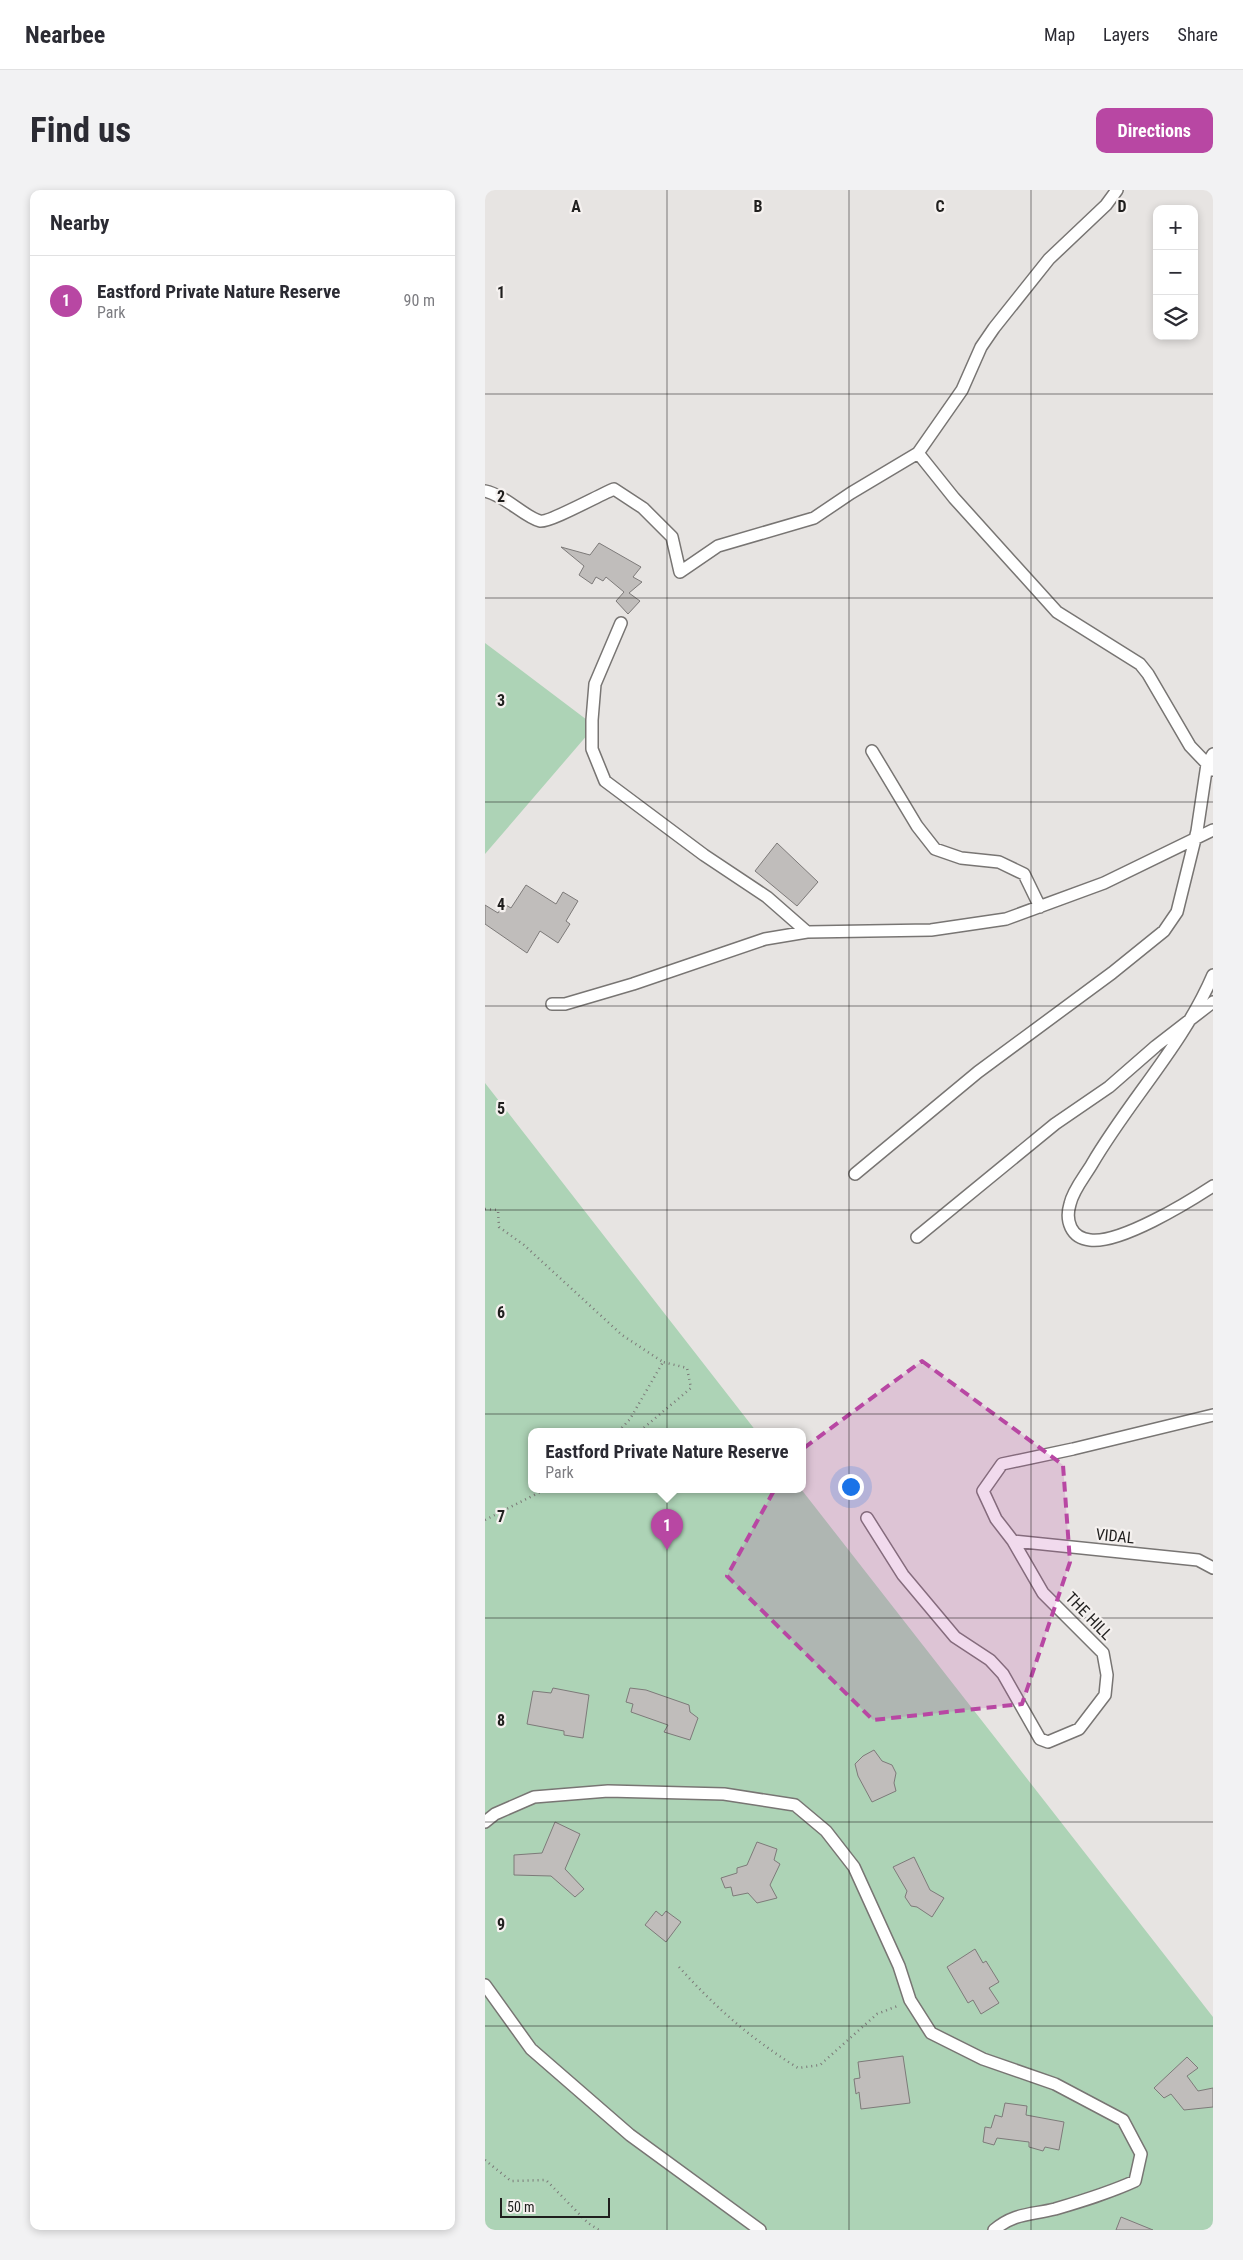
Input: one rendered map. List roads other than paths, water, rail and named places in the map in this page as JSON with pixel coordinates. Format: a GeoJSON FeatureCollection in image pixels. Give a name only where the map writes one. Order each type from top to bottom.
{"type":"FeatureCollection","features":[{"type":"Feature","properties":{"kind":"street"},"geometry":{"type":"LineString","coordinates":[[485,490],[513,503],[540,521],[553,519],[583,502],[614,489],[643,508],[672,537],[680,572],[719,546],[814,518],[851,492],[918,453],[962,390],[981,347],[994,328],[1049,259],[1106,205],[1117,190]]}},
{"type":"Feature","properties":{"kind":"street"},"geometry":{"type":"LineString","coordinates":[[855,1174],[978,1072],[1112,973],[1164,931],[1177,912],[1211,763],[1190,746],[1148,674],[1139,664],[1057,612],[954,498],[918,453]]}},
{"type":"Feature","properties":{"kind":"street"},"geometry":{"type":"LineString","coordinates":[[621,623],[595,684],[591,720],[592,749],[605,781],[704,855],[767,897],[807,932]]}},
{"type":"Feature","properties":{"kind":"street"},"geometry":{"type":"LineString","coordinates":[[872,751],[912,818],[935,849],[961,858],[999,862],[1024,874],[1039,907]]}},
{"type":"Feature","properties":{"kind":"street"},"geometry":{"type":"LineString","coordinates":[[552,1004],[565,1004],[633,984],[765,939],[807,932],[931,930],[1006,919],[1104,883],[1213,830]]}},
{"type":"Feature","properties":{"kind":"street"},"geometry":{"type":"LineString","coordinates":[[1213,975],[1178,1042],[1106,1140],[1070,1202],[1067,1216],[1070,1228],[1082,1239],[1101,1242],[1122,1235],[1194,1199],[1213,1186]]}},
{"type":"Feature","properties":{"kind":"street"},"geometry":{"type":"LineString","coordinates":[[917,1238],[1055,1124],[1109,1087],[1190,1018],[1213,1002]]}},
{"type":"Feature","properties":{"kind":"street","name":"THE HILL"},"geometry":{"type":"LineString","coordinates":[[867,1518],[903,1576],[955,1637],[990,1660],[1003,1674],[1040,1739],[1048,1742],[1079,1729],[1105,1695],[1107,1675],[1103,1653],[1043,1593],[1013,1541],[995,1519],[983,1491],[1002,1464],[1213,1415]]}},
{"type":"Feature","properties":{"kind":"street","name":"VIDAL"},"geometry":{"type":"LineString","coordinates":[[1013,1541],[1198,1560],[1213,1568]]}},
{"type":"Feature","properties":{"kind":"street"},"geometry":{"type":"LineString","coordinates":[[485,1822],[495,1814],[534,1797],[608,1791],[724,1794],[795,1805],[826,1831],[854,1866],[899,1966],[910,2000],[931,2033],[983,2059],[1055,2084],[1123,2120],[1141,2154],[1135,2182],[1086,2200],[1007,2219],[994,2230]]}},
{"type":"Feature","properties":{"kind":"street"},"geometry":{"type":"LineString","coordinates":[[485,1985],[531,2049],[630,2135],[760,2230]]}},
{"type":"Feature","properties":{"kind":"place","name":"Eastford Private Nature Reserve"},"geometry":{"type":"Point","coordinates":[667,1550]}}]}
